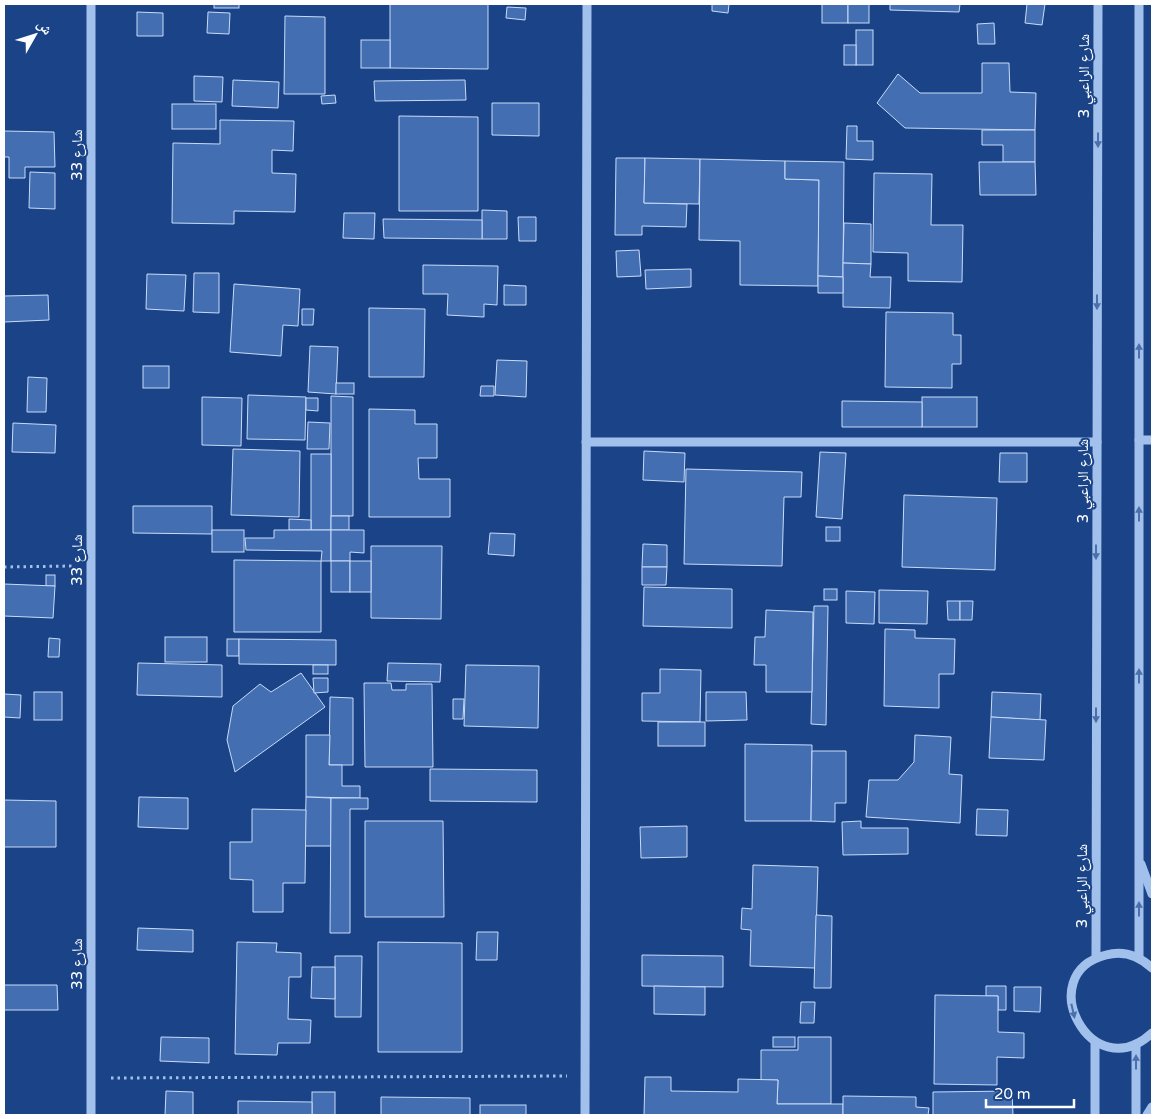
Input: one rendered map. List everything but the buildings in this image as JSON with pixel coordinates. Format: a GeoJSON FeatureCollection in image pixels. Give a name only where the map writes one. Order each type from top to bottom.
{"type":"FeatureCollection","features":[{"type":"Feature","properties":{"kind":"street","name":"شارع 33"},"geometry":{"type":"LineString","coordinates":[[90,4],[91,1115]]}},
{"type":"Feature","properties":{"kind":"street"},"geometry":{"type":"LineString","coordinates":[[585,1115],[587,4]]}},
{"type":"Feature","properties":{"kind":"street","name":"شارع الراعبي 3"},"geometry":{"type":"LineString","coordinates":[[1096,958],[1098,4]]}},
{"type":"Feature","properties":{"kind":"street"},"geometry":{"type":"LineString","coordinates":[[1139,4],[1139,958]]}},
{"type":"Feature","properties":{"kind":"street"},"geometry":{"type":"LineString","coordinates":[[1139,440],[1152,440]]}},
{"type":"Feature","properties":{"kind":"street"},"geometry":{"type":"LineString","coordinates":[[586,442],[1097,442]]}},
{"type":"Feature","properties":{"kind":"street"},"geometry":{"type":"LineString","coordinates":[[1139,858],[1152,894]]}},
{"type":"Feature","properties":{"kind":"street"},"geometry":{"type":"LineString","coordinates":[[1152,968],[1139,958],[1112,953],[1096,958],[1077,976],[1071,1000],[1072,1012],[1078,1024],[1095,1042],[1115,1048],[1136,1044],[1152,1033]]}},
{"type":"Feature","properties":{"kind":"street"},"geometry":{"type":"LineString","coordinates":[[1095,1042],[1095,1115]]}},
{"type":"Feature","properties":{"kind":"street"},"geometry":{"type":"LineString","coordinates":[[1136,1044],[1136,1115]]}},
{"type":"Feature","properties":{"kind":"street"},"geometry":{"type":"LineString","coordinates":[[1147,1115],[1152,1107]]}},
{"type":"Feature","properties":{"kind":"path"},"geometry":{"type":"LineString","coordinates":[[4,566],[91,566]]}},
{"type":"Feature","properties":{"kind":"path"},"geometry":{"type":"LineString","coordinates":[[91,1078],[585,1076]]}}]}
